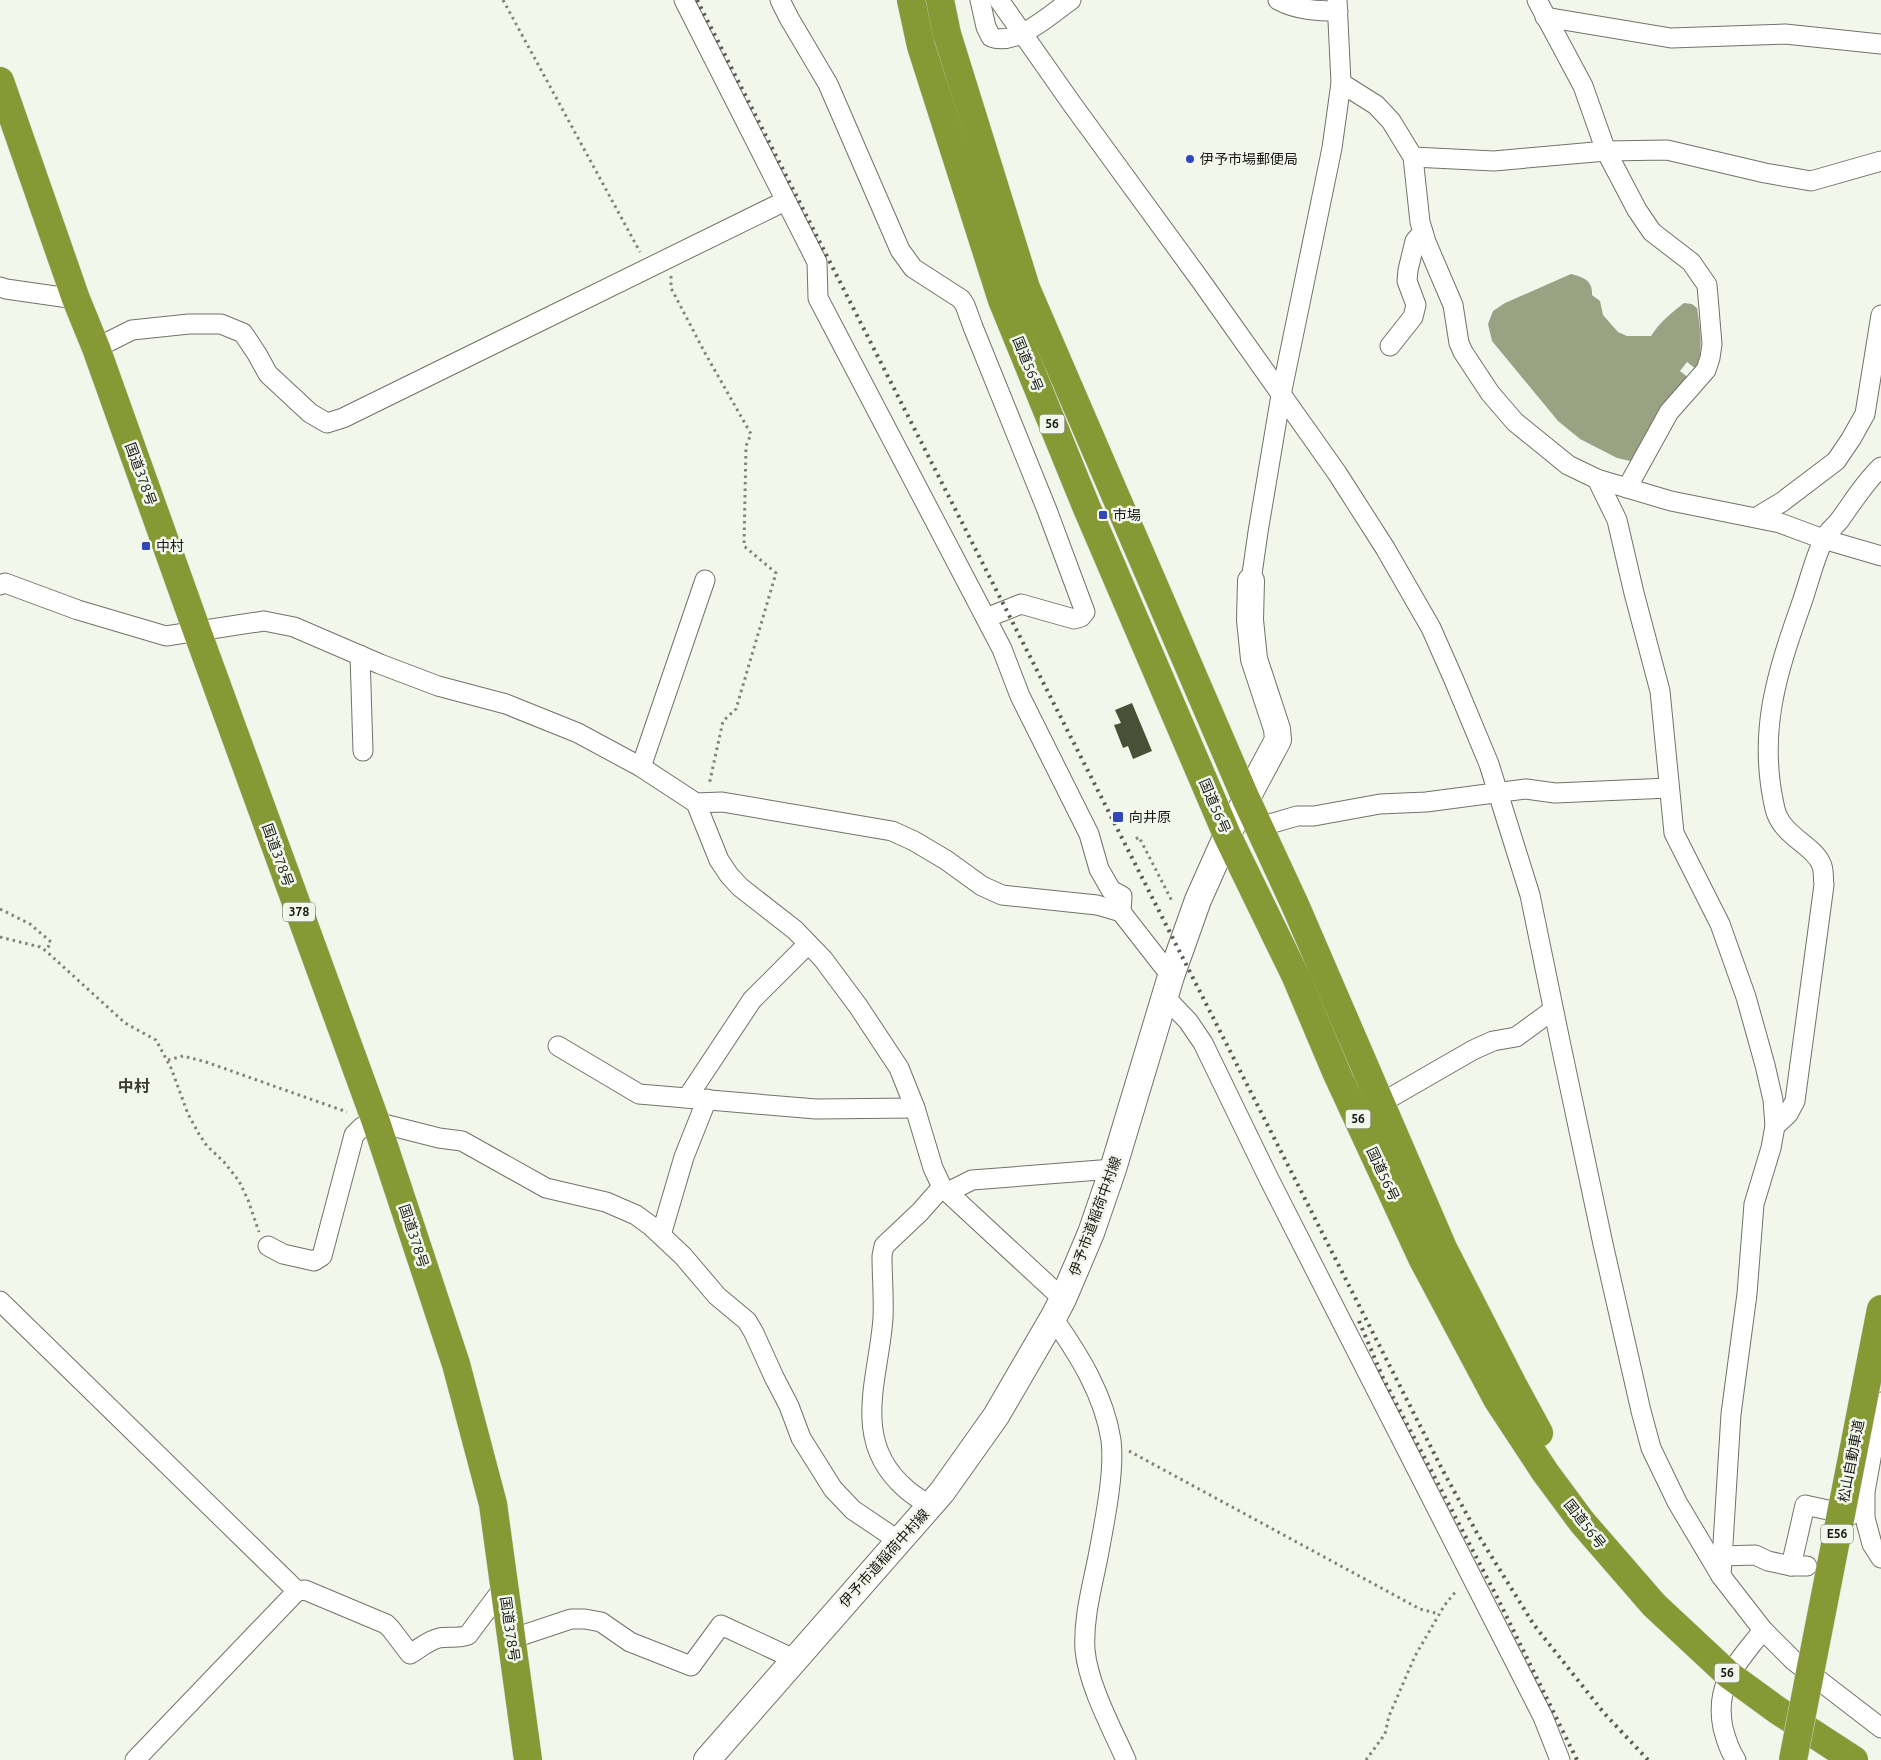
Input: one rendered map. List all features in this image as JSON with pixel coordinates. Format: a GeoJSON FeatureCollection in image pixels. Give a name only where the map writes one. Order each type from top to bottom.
{"type":"FeatureCollection","features":[{"type":"Feature","properties":{"kind":"highway","name":"国道56号"},"geometry":{"type":"LineString","coordinates":[[910,0],[921,46],[1002,300],[1082,498],[1227,835],[1296,976],[1337,1074],[1422,1258],[1497,1399],[1545,1472],[1582,1522],[1654,1605],[1729,1675],[1776,1710],[1854,1760]]}},
{"type":"Feature","properties":{"kind":"highway","name":"国道56号"},"geometry":{"type":"LineString","coordinates":[[940,0],[947,34],[1026,288],[1246,799],[1296,907],[1443,1248],[1514,1387],[1556,1463],[1618,1565]]}},
{"type":"Feature","properties":{"kind":"highway","name":"国道378号"},"geometry":{"type":"LineString","coordinates":[[0,81],[76,299],[96,348],[376,1122],[456,1364],[493,1504],[528,1760]]}},
{"type":"Feature","properties":{"kind":"highway","name":"松山自動車道"},"geometry":{"type":"LineString","coordinates":[[1793,1760],[1881,1309]]}},
{"type":"Feature","properties":{"kind":"street"},"geometry":{"type":"LineString","coordinates":[[684,0],[817,262],[818,298],[1002,649],[1020,696],[1089,834],[1100,869],[1111,890],[1122,896],[1121,912],[1203,1043],[1542,1717],[1560,1760]]}},
{"type":"Feature","properties":{"kind":"street"},"geometry":{"type":"LineString","coordinates":[[780,0],[828,84],[900,250],[913,268],[961,299],[965,305],[983,355],[1047,510],[1085,612],[1081,617],[1074,619],[1021,604],[986,618]]}},
{"type":"Feature","properties":{"kind":"street"},"geometry":{"type":"LineString","coordinates":[[980,0],[986,27],[991,37],[1000,41],[1022,34],[1071,0]]}},
{"type":"Feature","properties":{"kind":"street"},"geometry":{"type":"LineString","coordinates":[[999,0],[1201,281],[1353,498],[1385,548],[1431,628],[1489,764],[1530,895],[1623,1332],[1641,1411],[1652,1448],[1677,1502],[1721,1576],[1762,1630],[1794,1661],[1881,1728]]}},
{"type":"Feature","properties":{"kind":"street"},"geometry":{"type":"LineString","coordinates":[[1251,581],[1281,395],[1332,148],[1341,84],[1337,6],[1304,9],[1278,0]]}},
{"type":"Feature","properties":{"kind":"street"},"geometry":{"type":"LineString","coordinates":[[1537,0],[1583,86],[1606,151],[1637,210],[1652,232],[1691,262],[1707,286],[1712,344],[1706,370],[1669,412],[1627,488]]}},
{"type":"Feature","properties":{"kind":"street"},"geometry":{"type":"LineString","coordinates":[[1545,17],[1671,38],[1785,34],[1881,44]]}},
{"type":"Feature","properties":{"kind":"street"},"geometry":{"type":"LineString","coordinates":[[1341,84],[1376,105],[1391,120],[1413,157],[1423,232],[1453,305],[1459,342],[1463,352],[1490,393],[1515,422],[1544,448],[1568,465],[1597,479],[1671,501],[1780,523],[1823,539],[1881,556]]}},
{"type":"Feature","properties":{"kind":"street"},"geometry":{"type":"LineString","coordinates":[[1413,157],[1494,161],[1606,151],[1667,150],[1765,174],[1811,181],[1881,161]]}},
{"type":"Feature","properties":{"kind":"street"},"geometry":{"type":"LineString","coordinates":[[96,348],[132,330],[189,324],[221,324],[243,333],[258,354],[268,374],[310,414],[327,423],[343,418],[785,200]]}},
{"type":"Feature","properties":{"kind":"street"},"geometry":{"type":"LineString","coordinates":[[1390,346],[1414,318],[1416,305],[1407,282],[1408,270],[1415,241],[1423,232]]}},
{"type":"Feature","properties":{"kind":"street"},"geometry":{"type":"LineString","coordinates":[[0,286],[6,289],[76,299]]}},
{"type":"Feature","properties":{"kind":"street"},"geometry":{"type":"LineString","coordinates":[[1757,517],[1782,502],[1836,461],[1851,440],[1865,414],[1881,315]]}},
{"type":"Feature","properties":{"kind":"street"},"geometry":{"type":"LineString","coordinates":[[1775,1126],[1788,1114],[1795,1101],[1824,885],[1822,866],[1816,855],[1793,838],[1776,811],[1768,750],[1769,721],[1782,660],[1823,539],[1839,521],[1858,492],[1881,467]]}},
{"type":"Feature","properties":{"kind":"street"},"geometry":{"type":"LineString","coordinates":[[1597,479],[1617,520],[1660,690],[1674,833],[1720,924],[1746,997],[1766,1065],[1773,1100],[1775,1126],[1771,1148],[1754,1204],[1747,1294],[1731,1414],[1721,1576]]}},
{"type":"Feature","properties":{"kind":"street"},"geometry":{"type":"LineString","coordinates":[[641,767],[705,580]]}},
{"type":"Feature","properties":{"kind":"street","name":"伊予市道稲荷中村線"},"geometry":{"type":"LineString","coordinates":[[707,1760],[930,1506],[965,1461],[996,1416],[1058,1308],[1091,1233],[1113,1168],[1168,986],[1198,900],[1227,835],[1278,740],[1277,729],[1254,659],[1250,620],[1251,581]]}},
{"type":"Feature","properties":{"kind":"street"},"geometry":{"type":"LineString","coordinates":[[0,586],[5,583],[78,610],[166,636],[264,622],[294,627],[438,686],[515,708],[578,733],[641,767],[701,803],[722,802],[892,831],[914,841],[946,860],[982,886],[1002,895],[1096,906],[1121,912]]}},
{"type":"Feature","properties":{"kind":"street"},"geometry":{"type":"LineString","coordinates":[[360,655],[363,751]]}},
{"type":"Feature","properties":{"kind":"street"},"geometry":{"type":"LineString","coordinates":[[1259,827],[1297,816],[1314,816],[1380,804],[1426,802],[1526,789],[1555,793],[1669,788]]}},
{"type":"Feature","properties":{"kind":"street"},"geometry":{"type":"LineString","coordinates":[[701,803],[719,860],[729,874],[740,887],[795,930],[823,959],[880,1039],[899,1068],[915,1108],[933,1168],[945,1190],[1058,1308],[1096,1391],[1111,1441],[1110,1476],[1085,1628],[1086,1652],[1095,1686],[1126,1760]]}},
{"type":"Feature","properties":{"kind":"street"},"geometry":{"type":"LineString","coordinates":[[686,1098],[752,1000],[808,944]]}},
{"type":"Feature","properties":{"kind":"street"},"geometry":{"type":"LineString","coordinates":[[1381,1103],[1472,1050],[1493,1041],[1516,1037],[1554,1010]]}},
{"type":"Feature","properties":{"kind":"street"},"geometry":{"type":"LineString","coordinates":[[558,1046],[639,1094],[816,1109],[915,1108]]}},
{"type":"Feature","properties":{"kind":"street"},"geometry":{"type":"LineString","coordinates":[[661,1235],[684,1157],[707,1100]]}},
{"type":"Feature","properties":{"kind":"street"},"geometry":{"type":"LineString","coordinates":[[268,1246],[283,1254],[314,1261],[322,1256],[354,1135],[362,1127],[376,1122],[439,1138],[462,1141],[546,1188],[606,1202],[621,1208],[636,1215],[661,1235],[683,1256],[718,1296],[747,1321],[789,1406],[801,1438],[833,1489],[853,1510],[899,1540]]}},
{"type":"Feature","properties":{"kind":"street"},"geometry":{"type":"LineString","coordinates":[[930,1506],[906,1489],[892,1475],[882,1458],[875,1439],[871,1412],[883,1318],[882,1256],[884,1246],[945,1190],[972,1180],[1113,1168]]}},
{"type":"Feature","properties":{"kind":"street"},"geometry":{"type":"LineString","coordinates":[[0,1301],[297,1591]]}},
{"type":"Feature","properties":{"kind":"street"},"geometry":{"type":"LineString","coordinates":[[1881,1402],[1865,1492],[1865,1518],[1872,1544],[1881,1558]]}},
{"type":"Feature","properties":{"kind":"street"},"geometry":{"type":"LineString","coordinates":[[1722,1556],[1755,1555],[1768,1561],[1799,1566],[1805,1505],[1865,1518]]}},
{"type":"Feature","properties":{"kind":"street"},"geometry":{"type":"LineString","coordinates":[[135,1760],[297,1591],[305,1590],[386,1624],[410,1654],[436,1638],[459,1638],[468,1635],[504,1587]]}},
{"type":"Feature","properties":{"kind":"street"},"geometry":{"type":"LineString","coordinates":[[511,1639],[571,1618],[585,1619],[601,1622],[630,1642],[691,1666],[721,1625],[794,1659]]}},
{"type":"Feature","properties":{"kind":"street"},"geometry":{"type":"LineString","coordinates":[[1736,1760],[1725,1737],[1721,1718],[1721,1695],[1729,1675],[1762,1630]]}},
{"type":"Feature","properties":{"kind":"path"},"geometry":{"type":"LineString","coordinates":[[503,0],[648,269]]}},
{"type":"Feature","properties":{"kind":"path"},"geometry":{"type":"LineString","coordinates":[[671,272],[671,288],[751,434],[746,446],[744,546],[776,574],[736,709],[722,721],[701,803]]}},
{"type":"Feature","properties":{"kind":"path"},"geometry":{"type":"LineString","coordinates":[[1136,839],[1139,837],[1173,903]]}},
{"type":"Feature","properties":{"kind":"path"},"geometry":{"type":"LineString","coordinates":[[0,909],[30,924],[51,942],[46,950]]}},
{"type":"Feature","properties":{"kind":"path"},"geometry":{"type":"LineString","coordinates":[[0,937],[46,950],[125,1023],[156,1040],[168,1060],[188,1114],[195,1127],[208,1146],[239,1180],[259,1232],[268,1246]]}},
{"type":"Feature","properties":{"kind":"path"},"geometry":{"type":"LineString","coordinates":[[168,1060],[183,1056],[206,1062],[376,1122]]}},
{"type":"Feature","properties":{"kind":"path"},"geometry":{"type":"LineString","coordinates":[[1111,1441],[1420,1609],[1439,1614]]}},
{"type":"Feature","properties":{"kind":"path"},"geometry":{"type":"LineString","coordinates":[[1366,1760],[1385,1734],[1388,1716],[1415,1656],[1439,1614],[1470,1574]]}},
{"type":"Feature","properties":{"kind":"shaded area"},"geometry":{"type":"Polygon","coordinates":[[[1571,274],[1587,280],[1591,286],[1592,295],[1600,301],[1603,315],[1618,332],[1627,336],[1651,336],[1666,318],[1684,303],[1692,304],[1697,308],[1701,347],[1696,369],[1687,362],[1680,371],[1689,378],[1673,393],[1660,411],[1645,446],[1630,461],[1617,458],[1580,439],[1558,421],[1492,341],[1488,324],[1493,311],[1505,303],[1571,274]]]}},
{"type":"Feature","properties":{"kind":"building"},"geometry":{"type":"Polygon","coordinates":[[[1132,703],[1152,751],[1133,759],[1128,746],[1123,748],[1114,725],[1121,723],[1115,710],[1132,703]]]}},
{"type":"Feature","properties":{"kind":"railway"},"geometry":{"type":"LineString","coordinates":[[697,0],[1442,1469],[1477,1533],[1534,1625],[1604,1713],[1648,1760]]}},
{"type":"Feature","properties":{"kind":"railway"},"geometry":{"type":"LineString","coordinates":[[1359,1321],[1383,1378],[1497,1597],[1577,1760]]}},
{"type":"Feature","properties":{"kind":"place","name":"伊予市場郵便局"},"geometry":{"type":"Point","coordinates":[1190,159]}},
{"type":"Feature","properties":{"kind":"place","name":"市場"},"geometry":{"type":"Point","coordinates":[1103,515]}},
{"type":"Feature","properties":{"kind":"place","name":"中村"},"geometry":{"type":"Point","coordinates":[146,546]}},
{"type":"Feature","properties":{"kind":"place","name":"向井原"},"geometry":{"type":"Point","coordinates":[1118,817]}},
{"type":"Feature","properties":{"kind":"district","name":"中村"},"geometry":{"type":"Point","coordinates":[134,1086]}}]}
